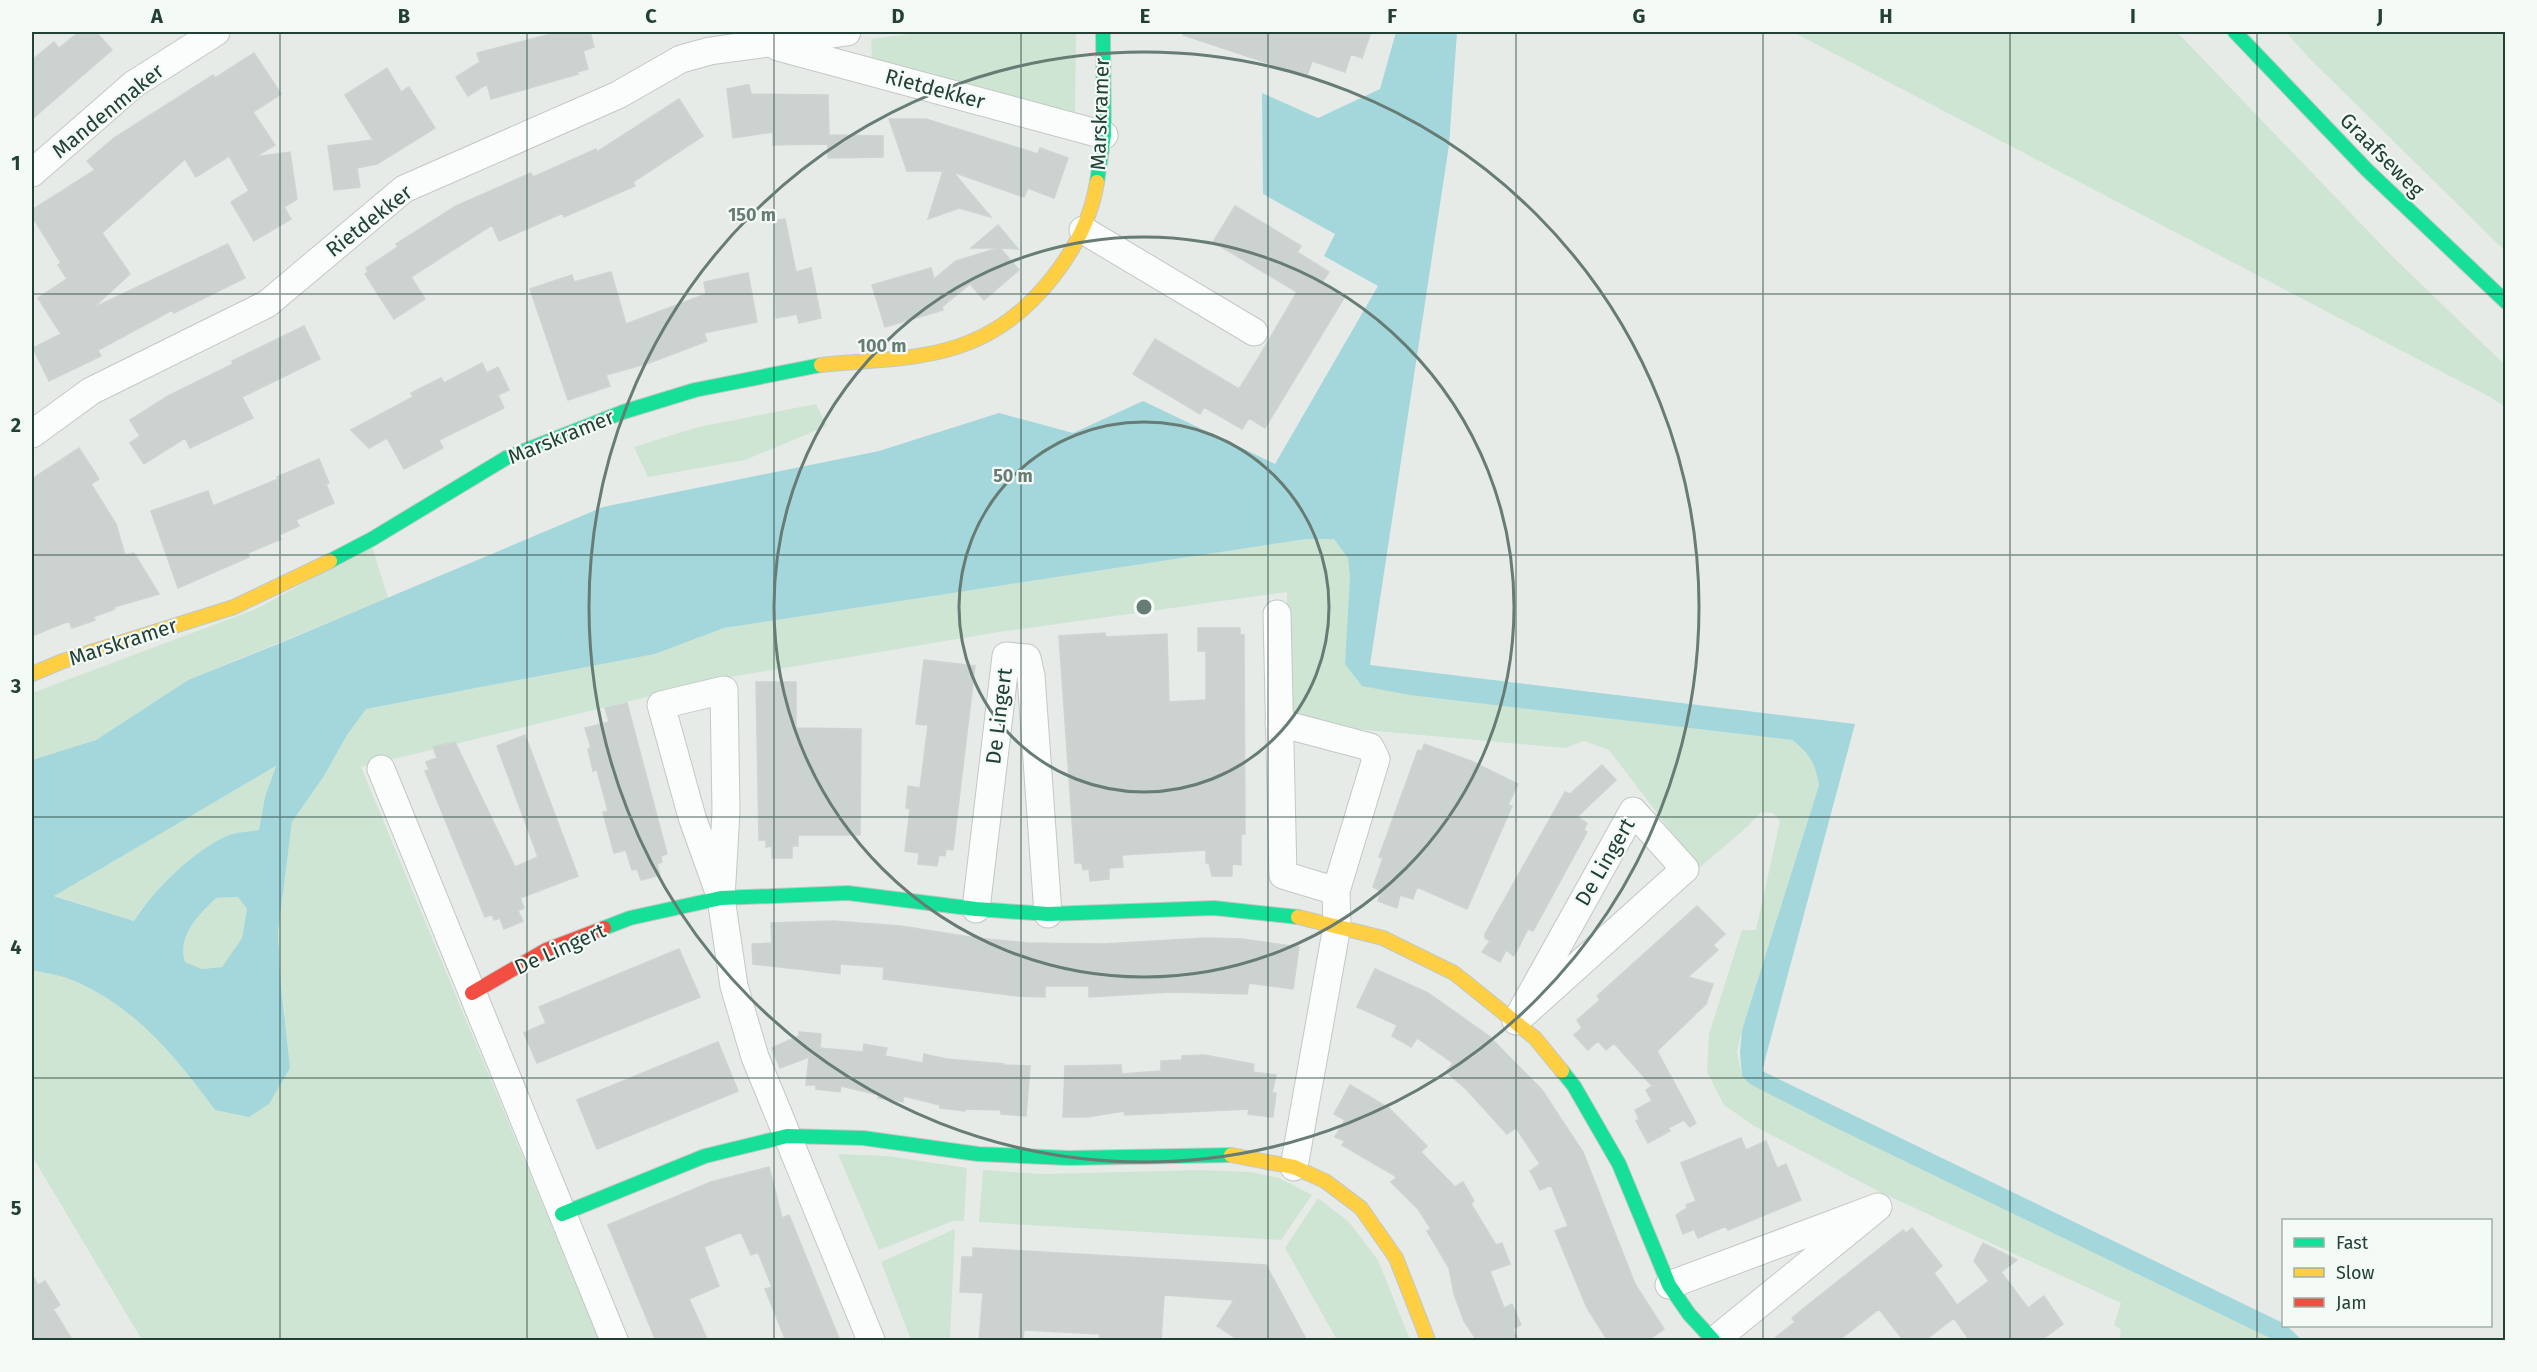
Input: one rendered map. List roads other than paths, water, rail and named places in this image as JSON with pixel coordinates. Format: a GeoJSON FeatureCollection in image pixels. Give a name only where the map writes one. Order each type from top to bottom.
{"type":"FeatureCollection","features":[{"type":"Feature","properties":{"kind":"street","name":"Mandenmaker"},"geometry":{"type":"LineString","coordinates":[[32,173],[134,84],[216,32]]}},
{"type":"Feature","properties":{"kind":"street","name":"Rietdekker"},"geometry":{"type":"LineString","coordinates":[[765,44],[848,32]]}},
{"type":"Feature","properties":{"kind":"street"},"geometry":{"type":"LineString","coordinates":[[848,32],[848,64]]}},
{"type":"Feature","properties":{"kind":"street","name":"Marskramer"},"geometry":{"type":"LineString","coordinates":[[32,674],[63,661],[234,607],[308,573],[372,539],[506,458],[623,412],[695,390],[812,366],[926,354],[971,342],[1029,305],[1056,275],[1083,230],[1096,189],[1104,135],[1103,32]]}},
{"type":"Feature","properties":{"kind":"street","name":"Graafseweg"},"geometry":{"type":"LineString","coordinates":[[2235,32],[2333,137],[2505,302]]}},
{"type":"Feature","properties":{"kind":"street","name":"Rietdekker"},"geometry":{"type":"LineString","coordinates":[[32,434],[91,391],[267,304],[404,189],[618,94],[681,59],[708,41],[765,44],[848,64],[1104,135]]}},
{"type":"Feature","properties":{"kind":"street"},"geometry":{"type":"LineString","coordinates":[[1083,230],[1254,332]]}},
{"type":"Feature","properties":{"kind":"street"},"geometry":{"type":"LineString","coordinates":[[1277,614],[1283,875],[1336,891]]}},
{"type":"Feature","properties":{"kind":"street","name":"De Lingert"},"geometry":{"type":"LineString","coordinates":[[976,909],[1006,656],[1027,658],[1031,676],[1048,914]]}},
{"type":"Feature","properties":{"kind":"street"},"geometry":{"type":"LineString","coordinates":[[721,898],[726,812],[724,690],[661,705],[692,817],[721,898],[734,986],[755,1057],[871,1341]]}},
{"type":"Feature","properties":{"kind":"street"},"geometry":{"type":"LineString","coordinates":[[1279,723],[1370,747],[1376,759],[1336,891],[1337,926],[1294,1167]]}},
{"type":"Feature","properties":{"kind":"street"},"geometry":{"type":"LineString","coordinates":[[381,769],[614,1341]]}},
{"type":"Feature","properties":{"kind":"street","name":"De Lingert"},"geometry":{"type":"LineString","coordinates":[[1633,811],[1685,869],[1516,1021],[1549,961],[1633,811]]}},
{"type":"Feature","properties":{"kind":"street","name":"De Lingert"},"geometry":{"type":"LineString","coordinates":[[472,993],[546,950],[630,918],[721,898],[848,893],[976,909],[1048,914],[1214,908],[1293,916],[1337,926],[1383,938],[1454,973],[1535,1038],[1574,1086],[1619,1164],[1669,1285],[1689,1314],[1714,1341],[1878,1207],[1669,1285]]}},
{"type":"Feature","properties":{"kind":"street"},"geometry":{"type":"LineString","coordinates":[[562,1214],[705,1156],[787,1136],[863,1138],[978,1154],[1069,1158],[1228,1154],[1294,1167],[1325,1181],[1361,1208],[1396,1258],[1428,1341]]}},
{"type":"Feature","properties":{"kind":"water"},"geometry":{"type":"Polygon","coordinates":[[[1396,32],[1457,32],[1449,145],[1370,665],[1855,724],[1762,1071],[2282,1323],[2282,1327],[2288,1327],[2302,1340],[2274,1340],[1750,1084],[1742,1076],[1740,1053],[1742,1030],[1819,785],[1816,771],[1807,755],[1792,740],[1410,695],[1362,686],[1345,664],[1350,576],[1348,558],[1334,539],[1306,539],[724,628],[655,654],[366,709],[292,822],[278,932],[290,1068],[269,1104],[249,1117],[215,1110],[169,1052],[116,1004],[72,980],[32,970],[32,760],[96,740],[188,680],[603,507],[879,451],[999,413],[1073,433],[1143,401],[1275,464],[1378,286],[1324,256],[1335,234],[1263,194],[1262,93],[1318,118],[1380,89],[1396,32]],[[276,766],[54,896],[134,921],[152,897],[188,861],[215,842],[231,835],[259,830],[265,797],[276,766]],[[238,897],[216,898],[191,926],[187,934],[183,952],[185,962],[202,969],[222,967],[242,938],[247,909],[238,897]]]}}]}
